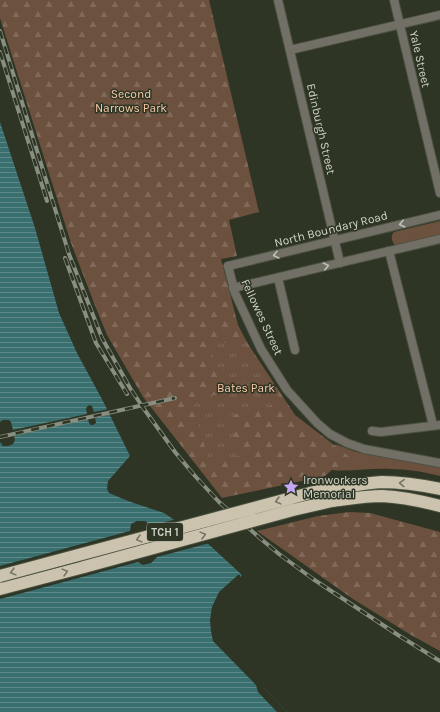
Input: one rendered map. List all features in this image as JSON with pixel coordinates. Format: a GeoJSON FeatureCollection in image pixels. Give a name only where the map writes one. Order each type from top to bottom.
{"type":"FeatureCollection","features":[{"type":"Feature","properties":{"kind":"highway","name":"TCH 1"},"geometry":{"type":"LineString","coordinates":[[0,589],[293,510],[331,495],[381,482],[415,484],[440,489]]}},
{"type":"Feature","properties":{"kind":"highway","name":"TCH 1"},"geometry":{"type":"LineString","coordinates":[[0,576],[310,493],[363,497],[381,496],[420,501],[440,506]]}},
{"type":"Feature","properties":{"kind":"street","name":"Edinburgh Street"},"geometry":{"type":"LineString","coordinates":[[278,0],[340,263]]}},
{"type":"Feature","properties":{"kind":"street","name":"Yale Street"},"geometry":{"type":"LineString","coordinates":[[394,0],[440,193]]}},
{"type":"Feature","properties":{"kind":"street"},"geometry":{"type":"LineString","coordinates":[[290,50],[440,15]]}},
{"type":"Feature","properties":{"kind":"street","name":"North Boundary Road"},"geometry":{"type":"LineString","coordinates":[[228,266],[440,215]]}},
{"type":"Feature","properties":{"kind":"street"},"geometry":{"type":"LineString","coordinates":[[233,288],[440,239]]}},
{"type":"Feature","properties":{"kind":"street"},"geometry":{"type":"LineString","coordinates":[[372,431],[381,432],[437,425],[389,251]]}},
{"type":"Feature","properties":{"kind":"street","name":"Fellowes Street"},"geometry":{"type":"LineString","coordinates":[[228,266],[233,288],[261,349],[287,390],[323,429],[338,439],[364,449],[440,463]]}},
{"type":"Feature","properties":{"kind":"street"},"geometry":{"type":"LineString","coordinates":[[278,278],[295,350]]}},
{"type":"Feature","properties":{"kind":"green space","name":"Second Narrows Park"},"geometry":{"type":"Polygon","coordinates":[[[0,0],[209,0],[259,212],[229,220],[237,256],[221,259],[238,325],[248,344],[295,415],[351,458],[349,465],[334,468],[325,476],[222,498],[143,397],[107,335],[71,243],[0,18],[0,0]]]}},
{"type":"Feature","properties":{"kind":"green space"},"geometry":{"type":"Polygon","coordinates":[[[440,221],[440,235],[397,246],[393,242],[392,237],[394,232],[440,221]]]}},
{"type":"Feature","properties":{"kind":"green space","name":"Bates Park"},"geometry":{"type":"Polygon","coordinates":[[[242,339],[284,403],[228,416],[239,456],[209,463],[193,401],[222,393],[210,346],[242,339]]]}},
{"type":"Feature","properties":{"kind":"green space"},"geometry":{"type":"Polygon","coordinates":[[[335,444],[356,452],[440,467],[440,476],[397,469],[346,471],[332,470],[335,444]]]}},
{"type":"Feature","properties":{"kind":"green space"},"geometry":{"type":"Polygon","coordinates":[[[349,512],[370,513],[440,532],[440,651],[353,599],[257,531],[318,516],[349,512]]]}},
{"type":"Feature","properties":{"kind":"water"},"geometry":{"type":"Polygon","coordinates":[[[0,122],[35,228],[59,313],[77,353],[130,456],[108,481],[107,489],[109,493],[128,501],[164,513],[204,540],[242,575],[225,595],[216,611],[216,627],[222,643],[264,685],[264,688],[287,712],[0,712],[0,122]]]}},
{"type":"Feature","properties":{"kind":"pier"},"geometry":{"type":"Polygon","coordinates":[[[89,405],[92,406],[94,412],[109,409],[112,414],[95,418],[96,423],[93,425],[89,423],[88,419],[14,436],[15,440],[13,444],[8,446],[3,446],[0,442],[0,422],[3,420],[9,420],[11,422],[13,430],[87,414],[86,408],[89,405]]]}},
{"type":"Feature","properties":{"kind":"pier"},"geometry":{"type":"Polygon","coordinates":[[[177,519],[210,543],[157,557],[151,563],[143,565],[138,562],[0,599],[0,566],[130,531],[131,524],[137,521],[145,521],[150,526],[177,519]]]}},
{"type":"Feature","properties":{"kind":"pier"},"geometry":{"type":"Polygon","coordinates":[[[238,575],[240,575],[240,579],[226,597],[218,612],[218,627],[221,637],[223,642],[264,684],[264,688],[287,712],[277,712],[258,692],[256,685],[213,641],[210,620],[212,607],[219,592],[238,575]]]}},
{"type":"Feature","properties":{"kind":"railway"},"geometry":{"type":"LineString","coordinates":[[0,31],[69,254],[102,338],[130,388],[144,409],[175,452],[195,476],[219,502],[261,539],[313,579],[440,661]]}},
{"type":"Feature","properties":{"kind":"railway"},"geometry":{"type":"LineString","coordinates":[[0,52],[47,201]]}},
{"type":"Feature","properties":{"kind":"railway"},"geometry":{"type":"LineString","coordinates":[[65,258],[96,343],[127,394]]}},
{"type":"Feature","properties":{"kind":"railway"},"geometry":{"type":"LineString","coordinates":[[0,437],[175,398]]}},
{"type":"Feature","properties":{"kind":"place","name":"Ironworkers Memorial"},"geometry":{"type":"Point","coordinates":[291,487]}}]}
